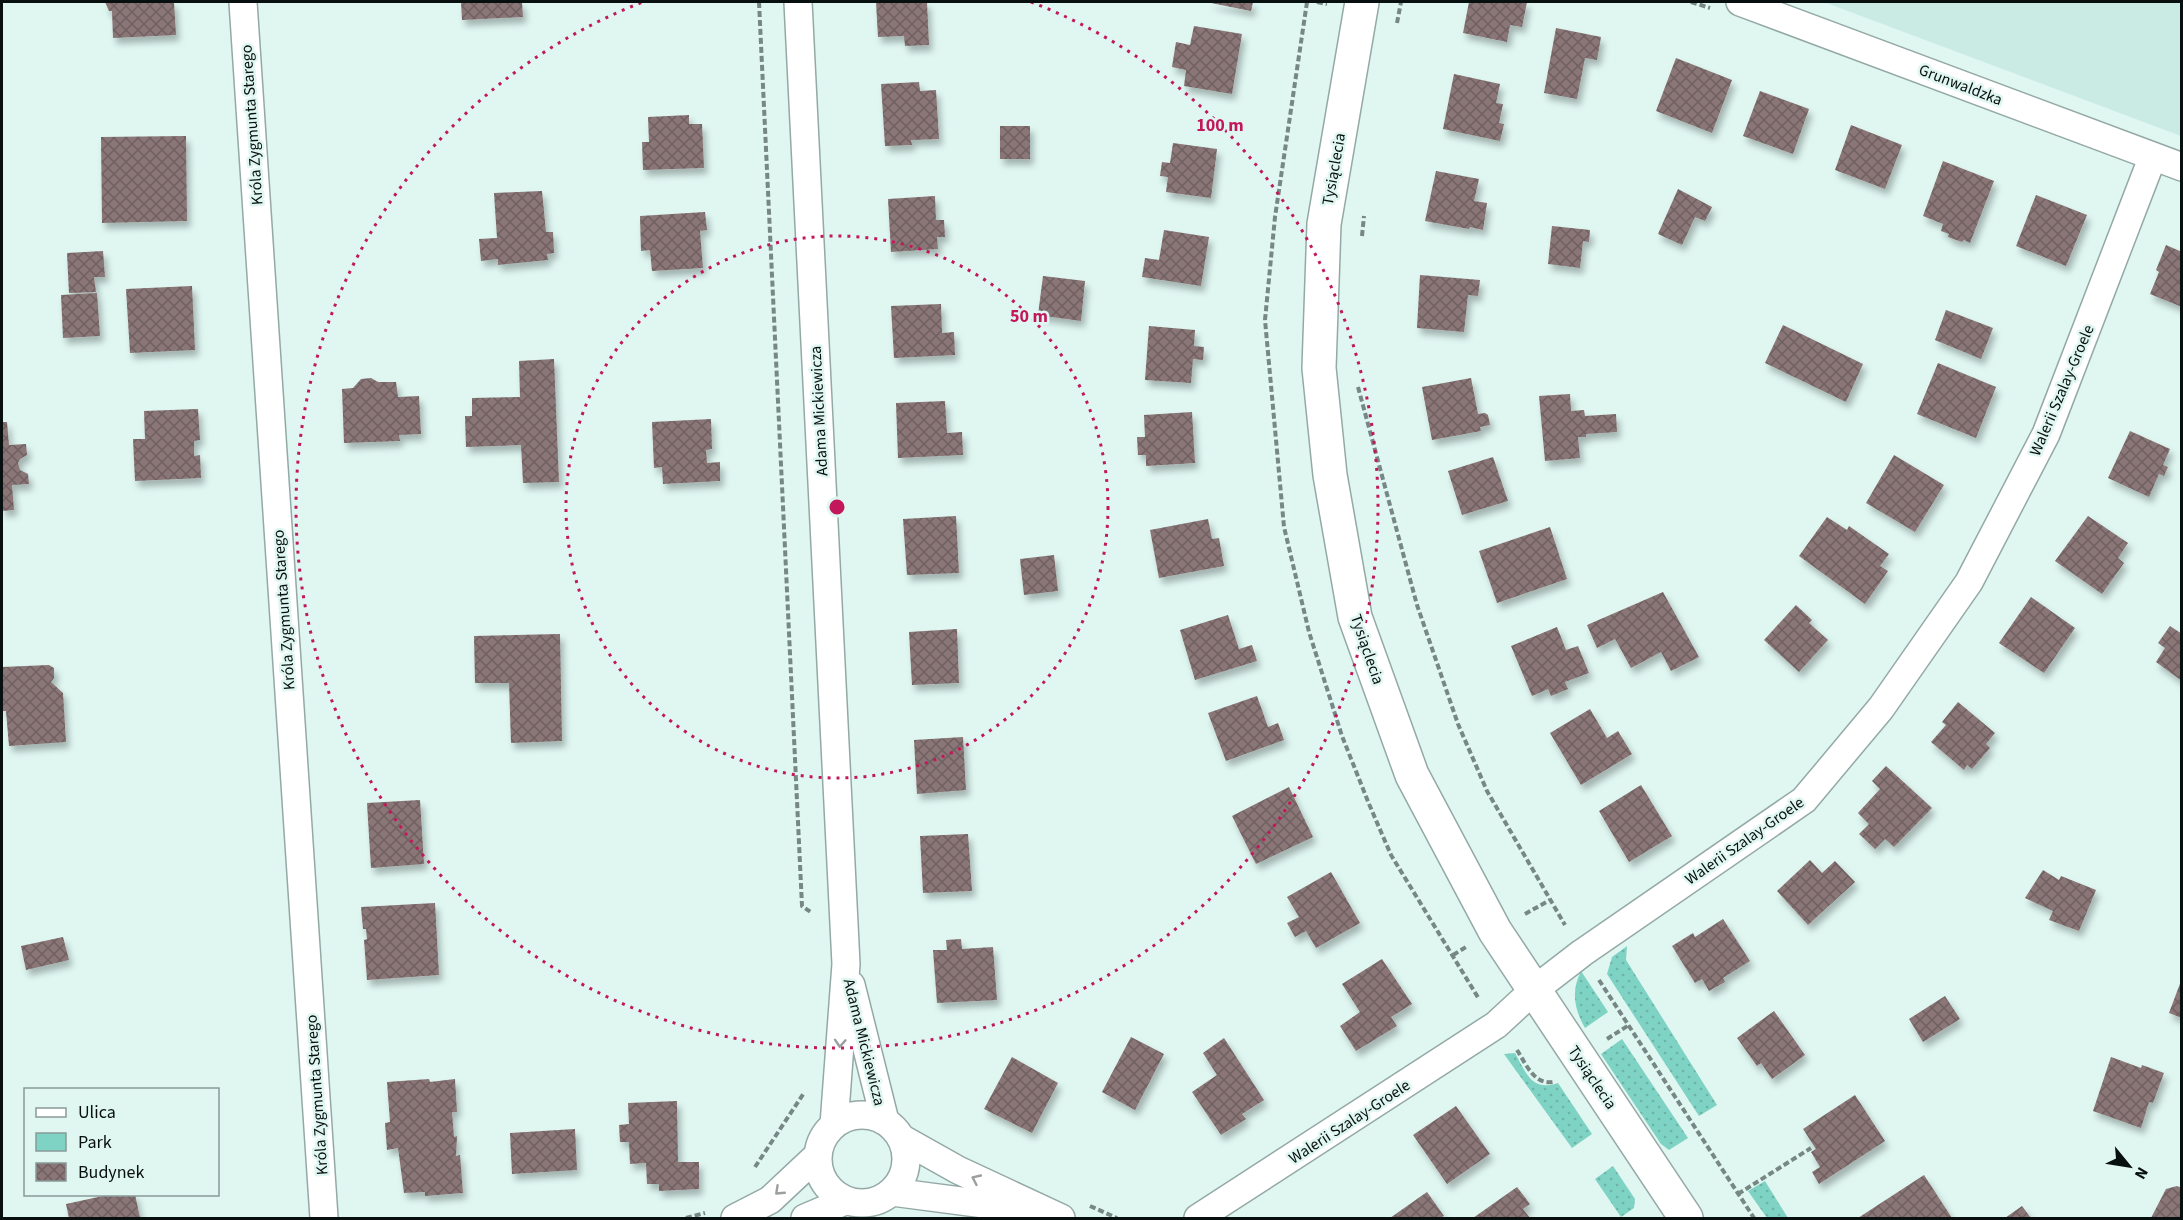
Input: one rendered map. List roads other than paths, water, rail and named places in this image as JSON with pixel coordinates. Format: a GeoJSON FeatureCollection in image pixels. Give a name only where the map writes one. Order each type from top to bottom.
{"type":"FeatureCollection","features":[{"type":"Feature","properties":{"kind":"street","name":"Króla Zygmunta Starego"},"geometry":{"type":"LineString","coordinates":[[243,2],[324,1218]]}},
{"type":"Feature","properties":{"kind":"street","name":"Adama Mickiewicza"},"geometry":{"type":"LineString","coordinates":[[798,2],[846,964],[834,1125]]}},
{"type":"Feature","properties":{"kind":"street","name":"Tysiąclecia"},"geometry":{"type":"LineString","coordinates":[[1362,2],[1324,224],[1319,368],[1330,475],[1355,618],[1412,775],[1495,931],[1686,1218]]}},
{"type":"Feature","properties":{"kind":"street","name":"Grunwaldzka"},"geometry":{"type":"LineString","coordinates":[[1740,2],[2181,167]]}},
{"type":"Feature","properties":{"kind":"street","name":"Walerii Szalay-Groele"},"geometry":{"type":"LineString","coordinates":[[1198,1218],[1496,1025],[1534,990],[1582,953],[1804,800],[1881,708],[1969,582],[2046,434],[2153,156]]}},
{"type":"Feature","properties":{"kind":"street","name":"Adama Mickiewicza"},"geometry":{"type":"LineString","coordinates":[[846,964],[893,1129]]}},
{"type":"Feature","properties":{"kind":"street"},"geometry":{"type":"LineString","coordinates":[[893,1129],[905,1148],[905,1169],[902,1179],[892,1192],[877,1201],[863,1203],[846,1201],[825,1184],[820,1173],[818,1155],[824,1136],[834,1125],[854,1116],[866,1115],[893,1129],[958,1170],[1054,1215]]}},
{"type":"Feature","properties":{"kind":"street"},"geometry":{"type":"LineString","coordinates":[[735,1218],[770,1200],[818,1155]]}},
{"type":"Feature","properties":{"kind":"street"},"geometry":{"type":"LineString","coordinates":[[892,1192],[1054,1215]]}},
{"type":"Feature","properties":{"kind":"street"},"geometry":{"type":"LineString","coordinates":[[804,1218],[846,1201]]}}]}
